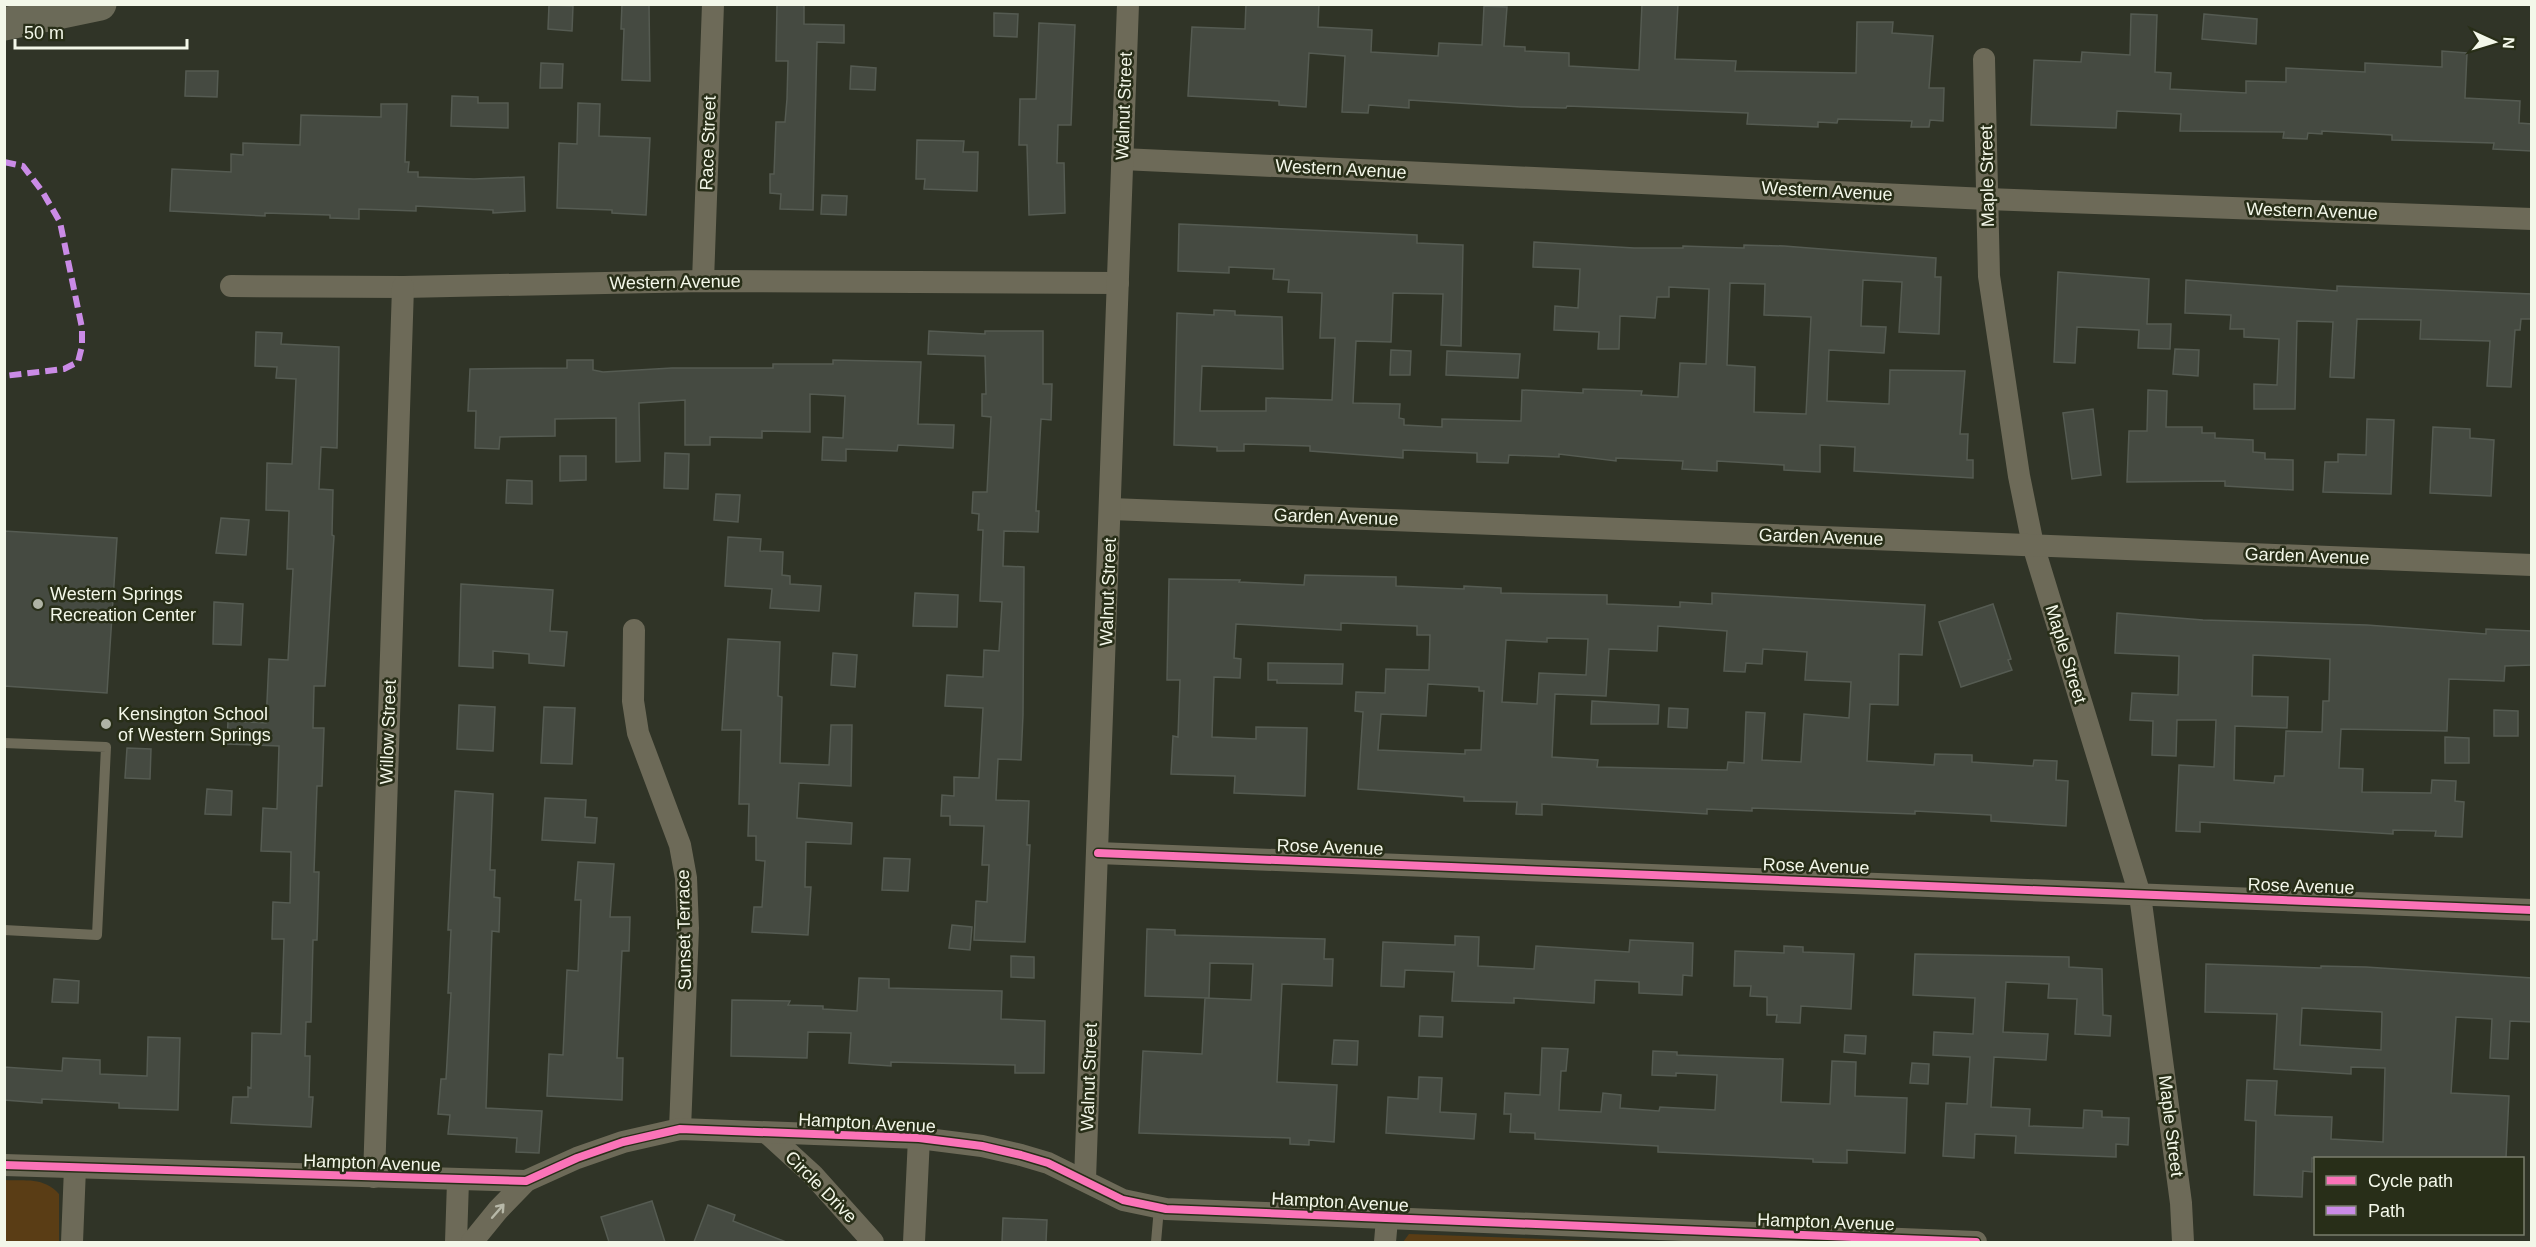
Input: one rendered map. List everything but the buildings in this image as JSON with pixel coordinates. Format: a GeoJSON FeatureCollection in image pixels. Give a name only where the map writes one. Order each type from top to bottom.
{"type":"FeatureCollection","features":[{"type":"Feature","properties":{"kind":"highway"},"geometry":{"type":"LineString","coordinates":[[4,24],[100,4]]}},
{"type":"Feature","properties":{"kind":"street","name":"Race Street"},"geometry":{"type":"LineString","coordinates":[[703,281],[713,4]]}},
{"type":"Feature","properties":{"kind":"street","name":"Walnut Street"},"geometry":{"type":"LineString","coordinates":[[1085,1179],[1128,4]]}},
{"type":"Feature","properties":{"kind":"street","name":"Maple Street"},"geometry":{"type":"LineString","coordinates":[[1984,60],[1989,276],[2019,476],[2033,545],[2140,895],[2181,1203],[2183,1242]]}},
{"type":"Feature","properties":{"kind":"street","name":"Western Avenue"},"geometry":{"type":"LineString","coordinates":[[1122,159],[1988,199],[2532,219]]}},
{"type":"Feature","properties":{"kind":"street","name":"Western Avenue"},"geometry":{"type":"LineString","coordinates":[[231,286],[403,287],[703,281],[1118,283]]}},
{"type":"Feature","properties":{"kind":"street","name":"Willow Street"},"geometry":{"type":"LineString","coordinates":[[374,1177],[403,287]]}},
{"type":"Feature","properties":{"kind":"street","name":"Garden Avenue"},"geometry":{"type":"LineString","coordinates":[[1111,508],[2532,565]]}},
{"type":"Feature","properties":{"kind":"street","name":"Sunset Terrace"},"geometry":{"type":"LineString","coordinates":[[634,630],[633,701],[638,733],[680,845],[686,878],[688,928],[680,1129]]}},
{"type":"Feature","properties":{"kind":"street","name":"Rose Avenue"},"geometry":{"type":"LineString","coordinates":[[1098,853],[2532,910]]}},
{"type":"Feature","properties":{"kind":"street","name":"Hampton Avenue"},"geometry":{"type":"LineString","coordinates":[[4,1165],[458,1181],[526,1181],[623,1142],[680,1129],[919,1138],[981,1146],[1048,1162],[1123,1200],[1159,1208],[1387,1220],[1976,1242]]}},
{"type":"Feature","properties":{"kind":"street","name":"Circle Drive"},"geometry":{"type":"LineString","coordinates":[[767,1133],[813,1175],[873,1242]]}},
{"type":"Feature","properties":{"kind":"street"},"geometry":{"type":"LineString","coordinates":[[914,1242],[919,1138]]}},
{"type":"Feature","properties":{"kind":"street"},"geometry":{"type":"LineString","coordinates":[[72,1242],[75,1168]]}},
{"type":"Feature","properties":{"kind":"street"},"geometry":{"type":"LineString","coordinates":[[456,1242],[458,1181]]}},
{"type":"Feature","properties":{"kind":"street"},"geometry":{"type":"LineString","coordinates":[[472,1242],[526,1181]]}},
{"type":"Feature","properties":{"kind":"street"},"geometry":{"type":"LineString","coordinates":[[1385,1242],[1387,1220]]}},
{"type":"Feature","properties":{"kind":"lane"},"geometry":{"type":"LineString","coordinates":[[4,743],[106,747],[97,935],[4,930]]}},
{"type":"Feature","properties":{"kind":"lane"},"geometry":{"type":"LineString","coordinates":[[1156,1242],[1159,1208]]}},
{"type":"Feature","properties":{"kind":"shaded area"},"geometry":{"type":"Polygon","coordinates":[[[5,1180],[41,1182],[59,1194],[59,1242],[5,1242],[5,1180]]]}},
{"type":"Feature","properties":{"kind":"shaded area"},"geometry":{"type":"Polygon","coordinates":[[[1409,1234],[1624,1242],[1403,1242],[1409,1234]]]}},
{"type":"Feature","properties":{"kind":"marked path"},"geometry":{"type":"LineString","coordinates":[[4,162],[23,166],[42,191],[60,222],[82,328],[82,346],[78,362],[64,369],[4,376]]}},
{"type":"Feature","properties":{"kind":"cycle path"},"geometry":{"type":"LineString","coordinates":[[1098,853],[2532,910]]}},
{"type":"Feature","properties":{"kind":"cycle path"},"geometry":{"type":"LineString","coordinates":[[4,1165],[526,1181],[577,1158],[623,1142],[680,1129],[919,1138],[982,1146],[1021,1155],[1048,1163],[1123,1200],[1166,1209],[1976,1242]]}},
{"type":"Feature","properties":{"kind":"place","name":"Western Springs Recreation Center"},"geometry":{"type":"Point","coordinates":[38,604]}},
{"type":"Feature","properties":{"kind":"place","name":"Kensington School of Western Springs"},"geometry":{"type":"Point","coordinates":[106,724]}}]}
